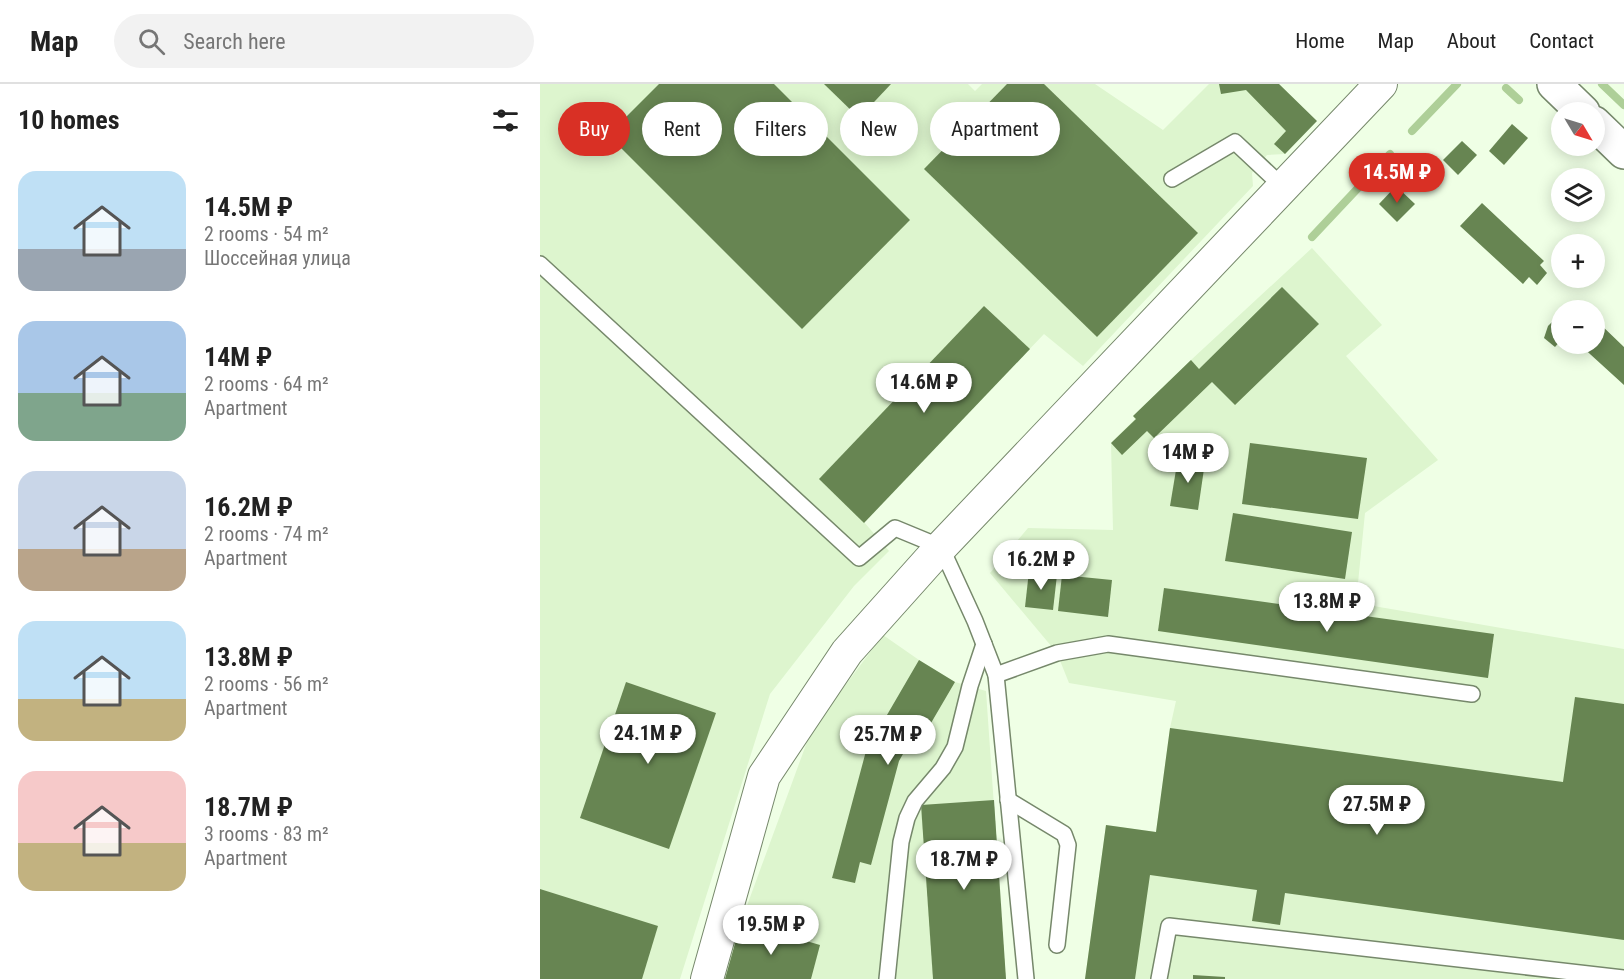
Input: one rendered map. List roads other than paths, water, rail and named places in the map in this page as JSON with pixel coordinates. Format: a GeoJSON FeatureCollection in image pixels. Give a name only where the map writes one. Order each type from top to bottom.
{"type":"FeatureCollection","features":[{"type":"Feature","properties":{"kind":"main road"},"geometry":{"type":"LineString","coordinates":[[1554,84],[1573,102]]}},
{"type":"Feature","properties":{"kind":"main road"},"geometry":{"type":"LineString","coordinates":[[1605,134],[1624,152]]}},
{"type":"Feature","properties":{"kind":"street"},"geometry":{"type":"LineString","coordinates":[[707,979],[764,776],[847,651],[941,547],[1381,84]]}},
{"type":"Feature","properties":{"kind":"lane"},"geometry":{"type":"LineString","coordinates":[[1172,179],[1235,142],[1283,187]]}},
{"type":"Feature","properties":{"kind":"lane"},"geometry":{"type":"LineString","coordinates":[[540,264],[859,558],[895,528],[941,547],[996,675],[1026,979]]}},
{"type":"Feature","properties":{"kind":"lane"},"geometry":{"type":"LineString","coordinates":[[886,979],[901,842],[907,818],[915,801],[950,757],[955,747],[970,686],[984,644]]}},
{"type":"Feature","properties":{"kind":"lane"},"geometry":{"type":"LineString","coordinates":[[996,675],[1057,653],[1107,644],[1472,694]]}},
{"type":"Feature","properties":{"kind":"lane"},"geometry":{"type":"LineString","coordinates":[[1008,800],[1064,834],[1068,846],[1057,945]]}},
{"type":"Feature","properties":{"kind":"lane"},"geometry":{"type":"LineString","coordinates":[[1159,979],[1169,926],[1624,978]]}},
{"type":"Feature","properties":{"kind":"waterway"},"geometry":{"type":"LineString","coordinates":[[1412,131],[1457,84]]}},
{"type":"Feature","properties":{"kind":"waterway"},"geometry":{"type":"LineString","coordinates":[[1602,84],[1624,105]]}},
{"type":"Feature","properties":{"kind":"waterway"},"geometry":{"type":"LineString","coordinates":[[1506,88],[1519,100]]}},
{"type":"Feature","properties":{"kind":"waterway"},"geometry":{"type":"LineString","coordinates":[[1312,237],[1390,154]]}}]}
